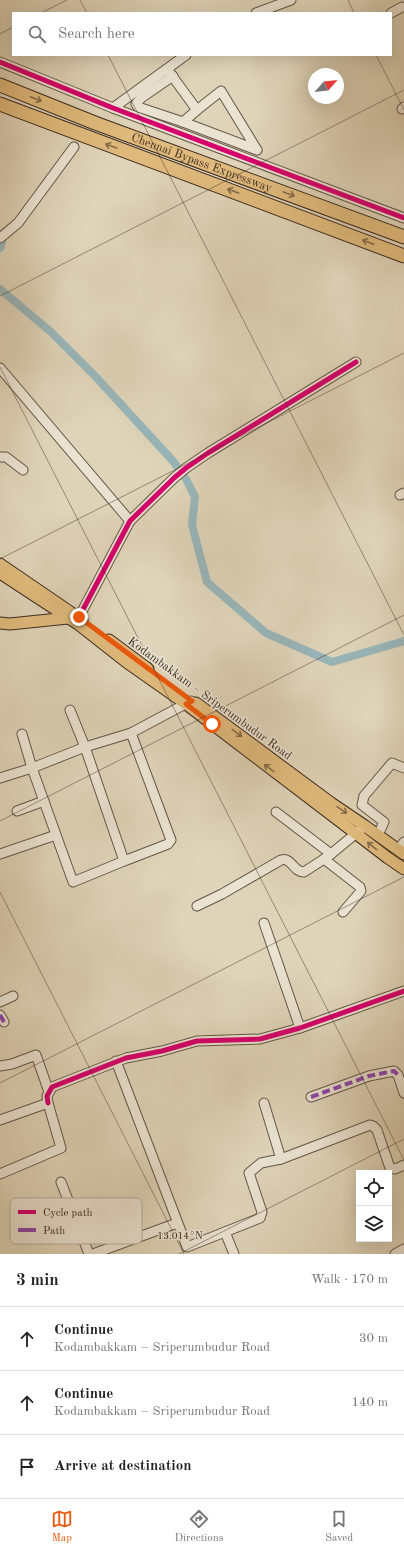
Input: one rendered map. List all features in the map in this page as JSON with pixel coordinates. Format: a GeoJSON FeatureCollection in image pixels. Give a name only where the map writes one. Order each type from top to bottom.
{"type":"FeatureCollection","features":[{"type":"Feature","properties":{"kind":"highway","name":"Chennai Bypass Expressway"},"geometry":{"type":"LineString","coordinates":[[0,84],[95,123],[404,237]]}},
{"type":"Feature","properties":{"kind":"highway","name":"Chennai Bypass Expressway"},"geometry":{"type":"LineString","coordinates":[[0,104],[404,256]]}},
{"type":"Feature","properties":{"kind":"main road","name":"Kodambakkam – Sriperumbudur Road"},"geometry":{"type":"LineString","coordinates":[[0,564],[79,617],[404,869]]}},
{"type":"Feature","properties":{"kind":"main road","name":"Kodambakkam – Sriperumbudur Road"},"geometry":{"type":"LineString","coordinates":[[0,573],[66,618],[78,624],[125,661],[189,703],[331,803],[378,835],[402,849]]}},
{"type":"Feature","properties":{"kind":"main road"},"geometry":{"type":"LineString","coordinates":[[0,623],[10,624],[79,617]]}},
{"type":"Feature","properties":{"kind":"street"},"geometry":{"type":"LineString","coordinates":[[259,12],[291,0]]}},
{"type":"Feature","properties":{"kind":"street"},"geometry":{"type":"LineString","coordinates":[[392,12],[401,5]]}},
{"type":"Feature","properties":{"kind":"street"},"geometry":{"type":"LineString","coordinates":[[183,122],[221,91],[257,150],[138,107],[136,104],[141,98],[185,56]]}},
{"type":"Feature","properties":{"kind":"street"},"geometry":{"type":"LineString","coordinates":[[0,62],[113,108],[404,218]]}},
{"type":"Feature","properties":{"kind":"street"},"geometry":{"type":"LineString","coordinates":[[113,108],[170,72]]}},
{"type":"Feature","properties":{"kind":"street"},"geometry":{"type":"LineString","coordinates":[[170,72],[196,110]]}},
{"type":"Feature","properties":{"kind":"street"},"geometry":{"type":"LineString","coordinates":[[3,236],[18,223],[74,147]]}},
{"type":"Feature","properties":{"kind":"street"},"geometry":{"type":"LineString","coordinates":[[79,617],[130,521],[174,478],[186,468],[356,362]]}},
{"type":"Feature","properties":{"kind":"street"},"geometry":{"type":"LineString","coordinates":[[0,368],[130,521]]}},
{"type":"Feature","properties":{"kind":"street"},"geometry":{"type":"LineString","coordinates":[[0,457],[6,457],[22,470]]}},
{"type":"Feature","properties":{"kind":"street"},"geometry":{"type":"LineString","coordinates":[[0,778],[32,768],[85,747],[131,733],[189,703]]}},
{"type":"Feature","properties":{"kind":"street"},"geometry":{"type":"LineString","coordinates":[[70,710],[85,747],[124,861]]}},
{"type":"Feature","properties":{"kind":"street"},"geometry":{"type":"LineString","coordinates":[[22,734],[32,768],[73,882],[168,844],[171,840],[131,733]]}},
{"type":"Feature","properties":{"kind":"street"},"geometry":{"type":"LineString","coordinates":[[378,835],[384,822],[362,805],[364,796],[392,763],[404,768]]}},
{"type":"Feature","properties":{"kind":"street"},"geometry":{"type":"LineString","coordinates":[[17,811],[44,801]]}},
{"type":"Feature","properties":{"kind":"street"},"geometry":{"type":"LineString","coordinates":[[276,812],[361,888],[361,891],[343,912]]}},
{"type":"Feature","properties":{"kind":"street"},"geometry":{"type":"LineString","coordinates":[[196,906],[222,894],[284,859],[288,860],[295,869],[304,872],[327,857],[365,826]]}},
{"type":"Feature","properties":{"kind":"street"},"geometry":{"type":"LineString","coordinates":[[0,854],[56,835]]}},
{"type":"Feature","properties":{"kind":"street"},"geometry":{"type":"LineString","coordinates":[[264,923],[300,1028]]}},
{"type":"Feature","properties":{"kind":"street"},"geometry":{"type":"LineString","coordinates":[[48,1092],[52,1087],[126,1058],[162,1051],[198,1041],[260,1039],[300,1028],[404,991]]}},
{"type":"Feature","properties":{"kind":"street"},"geometry":{"type":"LineString","coordinates":[[0,1002],[13,996]]}},
{"type":"Feature","properties":{"kind":"street"},"geometry":{"type":"LineString","coordinates":[[0,1066],[12,1064],[36,1055],[48,1092],[48,1103],[61,1148],[0,1174]]}},
{"type":"Feature","properties":{"kind":"street"},"geometry":{"type":"LineString","coordinates":[[116,1061],[187,1247],[257,1220],[262,1215],[249,1173],[250,1170],[261,1163],[281,1159],[370,1125],[377,1130],[390,1168],[395,1169],[404,1165]]}},
{"type":"Feature","properties":{"kind":"street"},"geometry":{"type":"LineString","coordinates":[[311,1097],[369,1076],[394,1071],[398,1075],[404,1093]]}},
{"type":"Feature","properties":{"kind":"street"},"geometry":{"type":"LineString","coordinates":[[0,1120],[48,1103]]}},
{"type":"Feature","properties":{"kind":"street"},"geometry":{"type":"LineString","coordinates":[[264,1103],[281,1159]]}},
{"type":"Feature","properties":{"kind":"street"},"geometry":{"type":"LineString","coordinates":[[61,1182],[67,1198]]}},
{"type":"Feature","properties":{"kind":"street"},"geometry":{"type":"LineString","coordinates":[[142,1236],[177,1223]]}},
{"type":"Feature","properties":{"kind":"street"},"geometry":{"type":"LineString","coordinates":[[225,1232],[234,1254]]}},
{"type":"Feature","properties":{"kind":"street"},"geometry":{"type":"LineString","coordinates":[[85,1244],[89,1254]]}},
{"type":"Feature","properties":{"kind":"street"},"geometry":{"type":"LineString","coordinates":[[93,1254],[120,1244]]}},
{"type":"Feature","properties":{"kind":"street"},"geometry":{"type":"LineString","coordinates":[[394,1254],[404,1250]]}},
{"type":"Feature","properties":{"kind":"waterway"},"geometry":{"type":"LineString","coordinates":[[0,237],[2,242],[0,248]]}},
{"type":"Feature","properties":{"kind":"waterway"},"geometry":{"type":"LineString","coordinates":[[0,289],[51,332],[95,376],[173,461],[186,479],[195,497],[192,525],[207,582],[266,633],[332,662],[404,641]]}},
{"type":"Feature","properties":{"kind":"marked path"},"geometry":{"type":"LineString","coordinates":[[0,1015],[4,1022]]}},
{"type":"Feature","properties":{"kind":"marked path"},"geometry":{"type":"LineString","coordinates":[[311,1097],[369,1076],[394,1071],[398,1075]]}},
{"type":"Feature","properties":{"kind":"cycle path"},"geometry":{"type":"LineString","coordinates":[[0,62],[113,108],[404,218]]}},
{"type":"Feature","properties":{"kind":"cycle path"},"geometry":{"type":"LineString","coordinates":[[79,617],[130,521],[174,478],[208,453],[356,362]]}},
{"type":"Feature","properties":{"kind":"cycle path"},"geometry":{"type":"LineString","coordinates":[[48,1103],[47,1096],[52,1087],[126,1058],[162,1051],[197,1041],[260,1039],[300,1028],[404,991]]}},
{"type":"Feature","properties":{"kind":"route"},"geometry":{"type":"LineString","coordinates":[[79,617],[192,701],[186,704],[212,724]]}}]}
